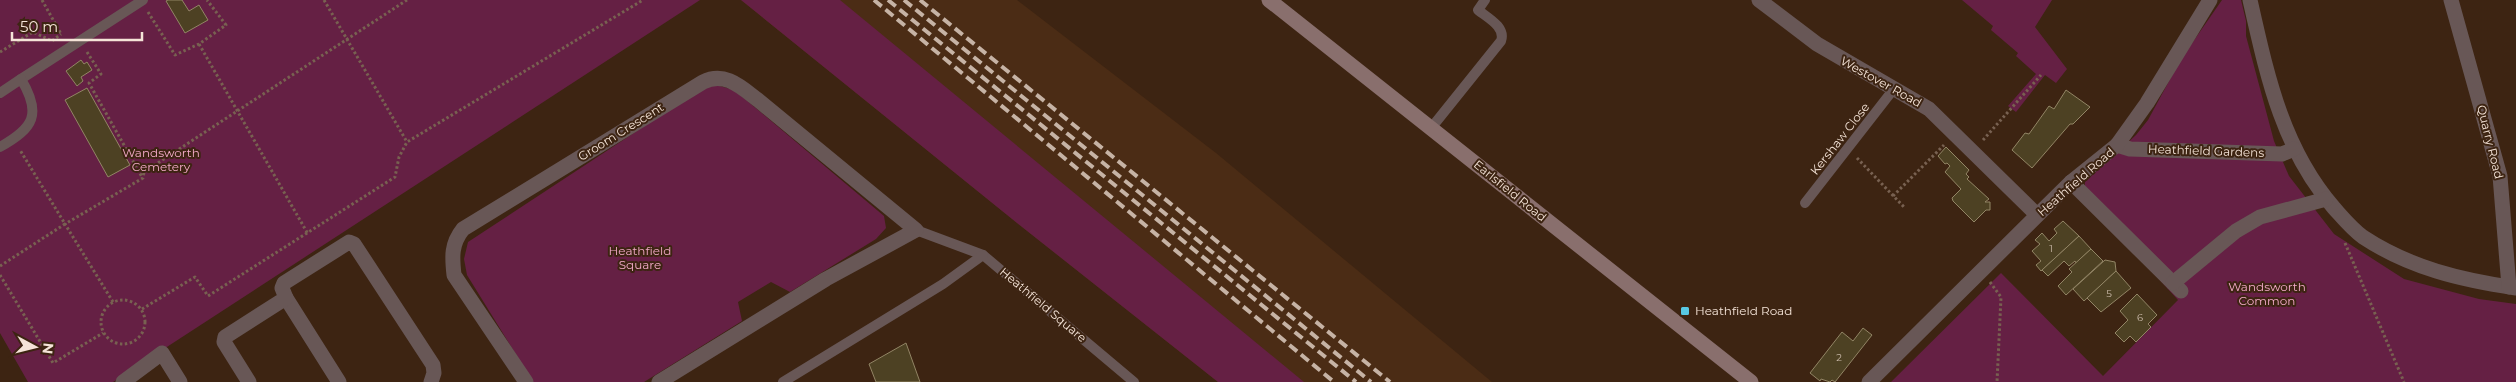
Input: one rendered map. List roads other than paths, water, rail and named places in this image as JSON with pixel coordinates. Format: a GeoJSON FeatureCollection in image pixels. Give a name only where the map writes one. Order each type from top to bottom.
{"type":"FeatureCollection","features":[{"type":"Feature","properties":{"kind":"main road","name":"Earlsfield Road"},"geometry":{"type":"LineString","coordinates":[[1269,0],[1751,382]]}},
{"type":"Feature","properties":{"kind":"street","name":"Westover Road"},"geometry":{"type":"LineString","coordinates":[[1759,0],[1817,44],[1929,109],[2037,215]]}},
{"type":"Feature","properties":{"kind":"street","name":"Heathfield Road"},"geometry":{"type":"LineString","coordinates":[[1869,382],[2071,182],[2117,145],[2147,103],[2210,0]]}},
{"type":"Feature","properties":{"kind":"street"},"geometry":{"type":"LineString","coordinates":[[2250,0],[2268,81],[2294,149],[2326,199],[2357,232],[2398,256],[2452,277],[2512,288]]}},
{"type":"Feature","properties":{"kind":"street","name":"Quarry Road"},"geometry":{"type":"LineString","coordinates":[[2451,0],[2500,176],[2512,288]]}},
{"type":"Feature","properties":{"kind":"street","name":"Groom Crescent"},"geometry":{"type":"LineString","coordinates":[[526,382],[454,275],[452,259],[454,240],[464,229],[709,79],[733,81],[916,230]]}},
{"type":"Feature","properties":{"kind":"street","name":"Heathfield Gardens"},"geometry":{"type":"LineString","coordinates":[[2117,145],[2130,149],[2282,154],[2294,149]]}},
{"type":"Feature","properties":{"kind":"street"},"geometry":{"type":"LineString","coordinates":[[2071,182],[2177,287],[2236,232],[2260,217],[2326,199]]}},
{"type":"Feature","properties":{"kind":"street"},"geometry":{"type":"LineString","coordinates":[[659,382],[826,278],[916,230]]}},
{"type":"Feature","properties":{"kind":"street"},"geometry":{"type":"LineString","coordinates":[[339,382],[286,298],[282,288],[284,283],[344,244],[354,244],[433,365],[434,373],[431,382]]}},
{"type":"Feature","properties":{"kind":"street"},"geometry":{"type":"LineString","coordinates":[[249,382],[224,342],[226,337],[286,298]]}},
{"type":"Feature","properties":{"kind":"street"},"geometry":{"type":"LineString","coordinates":[[123,382],[162,353],[180,382]]}},
{"type":"Feature","properties":{"kind":"lane"},"geometry":{"type":"LineString","coordinates":[[1432,128],[1501,41],[1502,30],[1478,10],[1485,0]]}},
{"type":"Feature","properties":{"kind":"lane"},"geometry":{"type":"LineString","coordinates":[[0,93],[142,1]]}},
{"type":"Feature","properties":{"kind":"lane"},"geometry":{"type":"LineString","coordinates":[[0,147],[14,139],[32,120],[34,109],[31,96],[21,79]]}},
{"type":"Feature","properties":{"kind":"lane","name":"Kershaw Close"},"geometry":{"type":"LineString","coordinates":[[1805,203],[1894,90]]}},
{"type":"Feature","properties":{"kind":"lane","name":"Heathfield Square"},"geometry":{"type":"LineString","coordinates":[[916,230],[983,255],[1134,382]]}},
{"type":"Feature","properties":{"kind":"lane"},"geometry":{"type":"LineString","coordinates":[[783,382],[943,284],[983,255]]}},
{"type":"Feature","properties":{"kind":"railway"},"geometry":{"type":"LineString","coordinates":[[874,0],[1334,382]]}},
{"type":"Feature","properties":{"kind":"railway"},"geometry":{"type":"LineString","coordinates":[[888,0],[1356,382]]}},
{"type":"Feature","properties":{"kind":"railway"},"geometry":{"type":"LineString","coordinates":[[904,0],[1371,382]]}},
{"type":"Feature","properties":{"kind":"railway"},"geometry":{"type":"LineString","coordinates":[[920,0],[1390,382]]}},
{"type":"Feature","properties":{"kind":"place","name":"Heathfield Road"},"geometry":{"type":"Point","coordinates":[1685,311]}},
{"type":"Feature","properties":{"kind":"park label","name":"Wandsworth Cemetery"},"geometry":{"type":"Point","coordinates":[161,160]}},
{"type":"Feature","properties":{"kind":"park label","name":"Wandsworth Common"},"geometry":{"type":"Point","coordinates":[2267,294]}}]}
